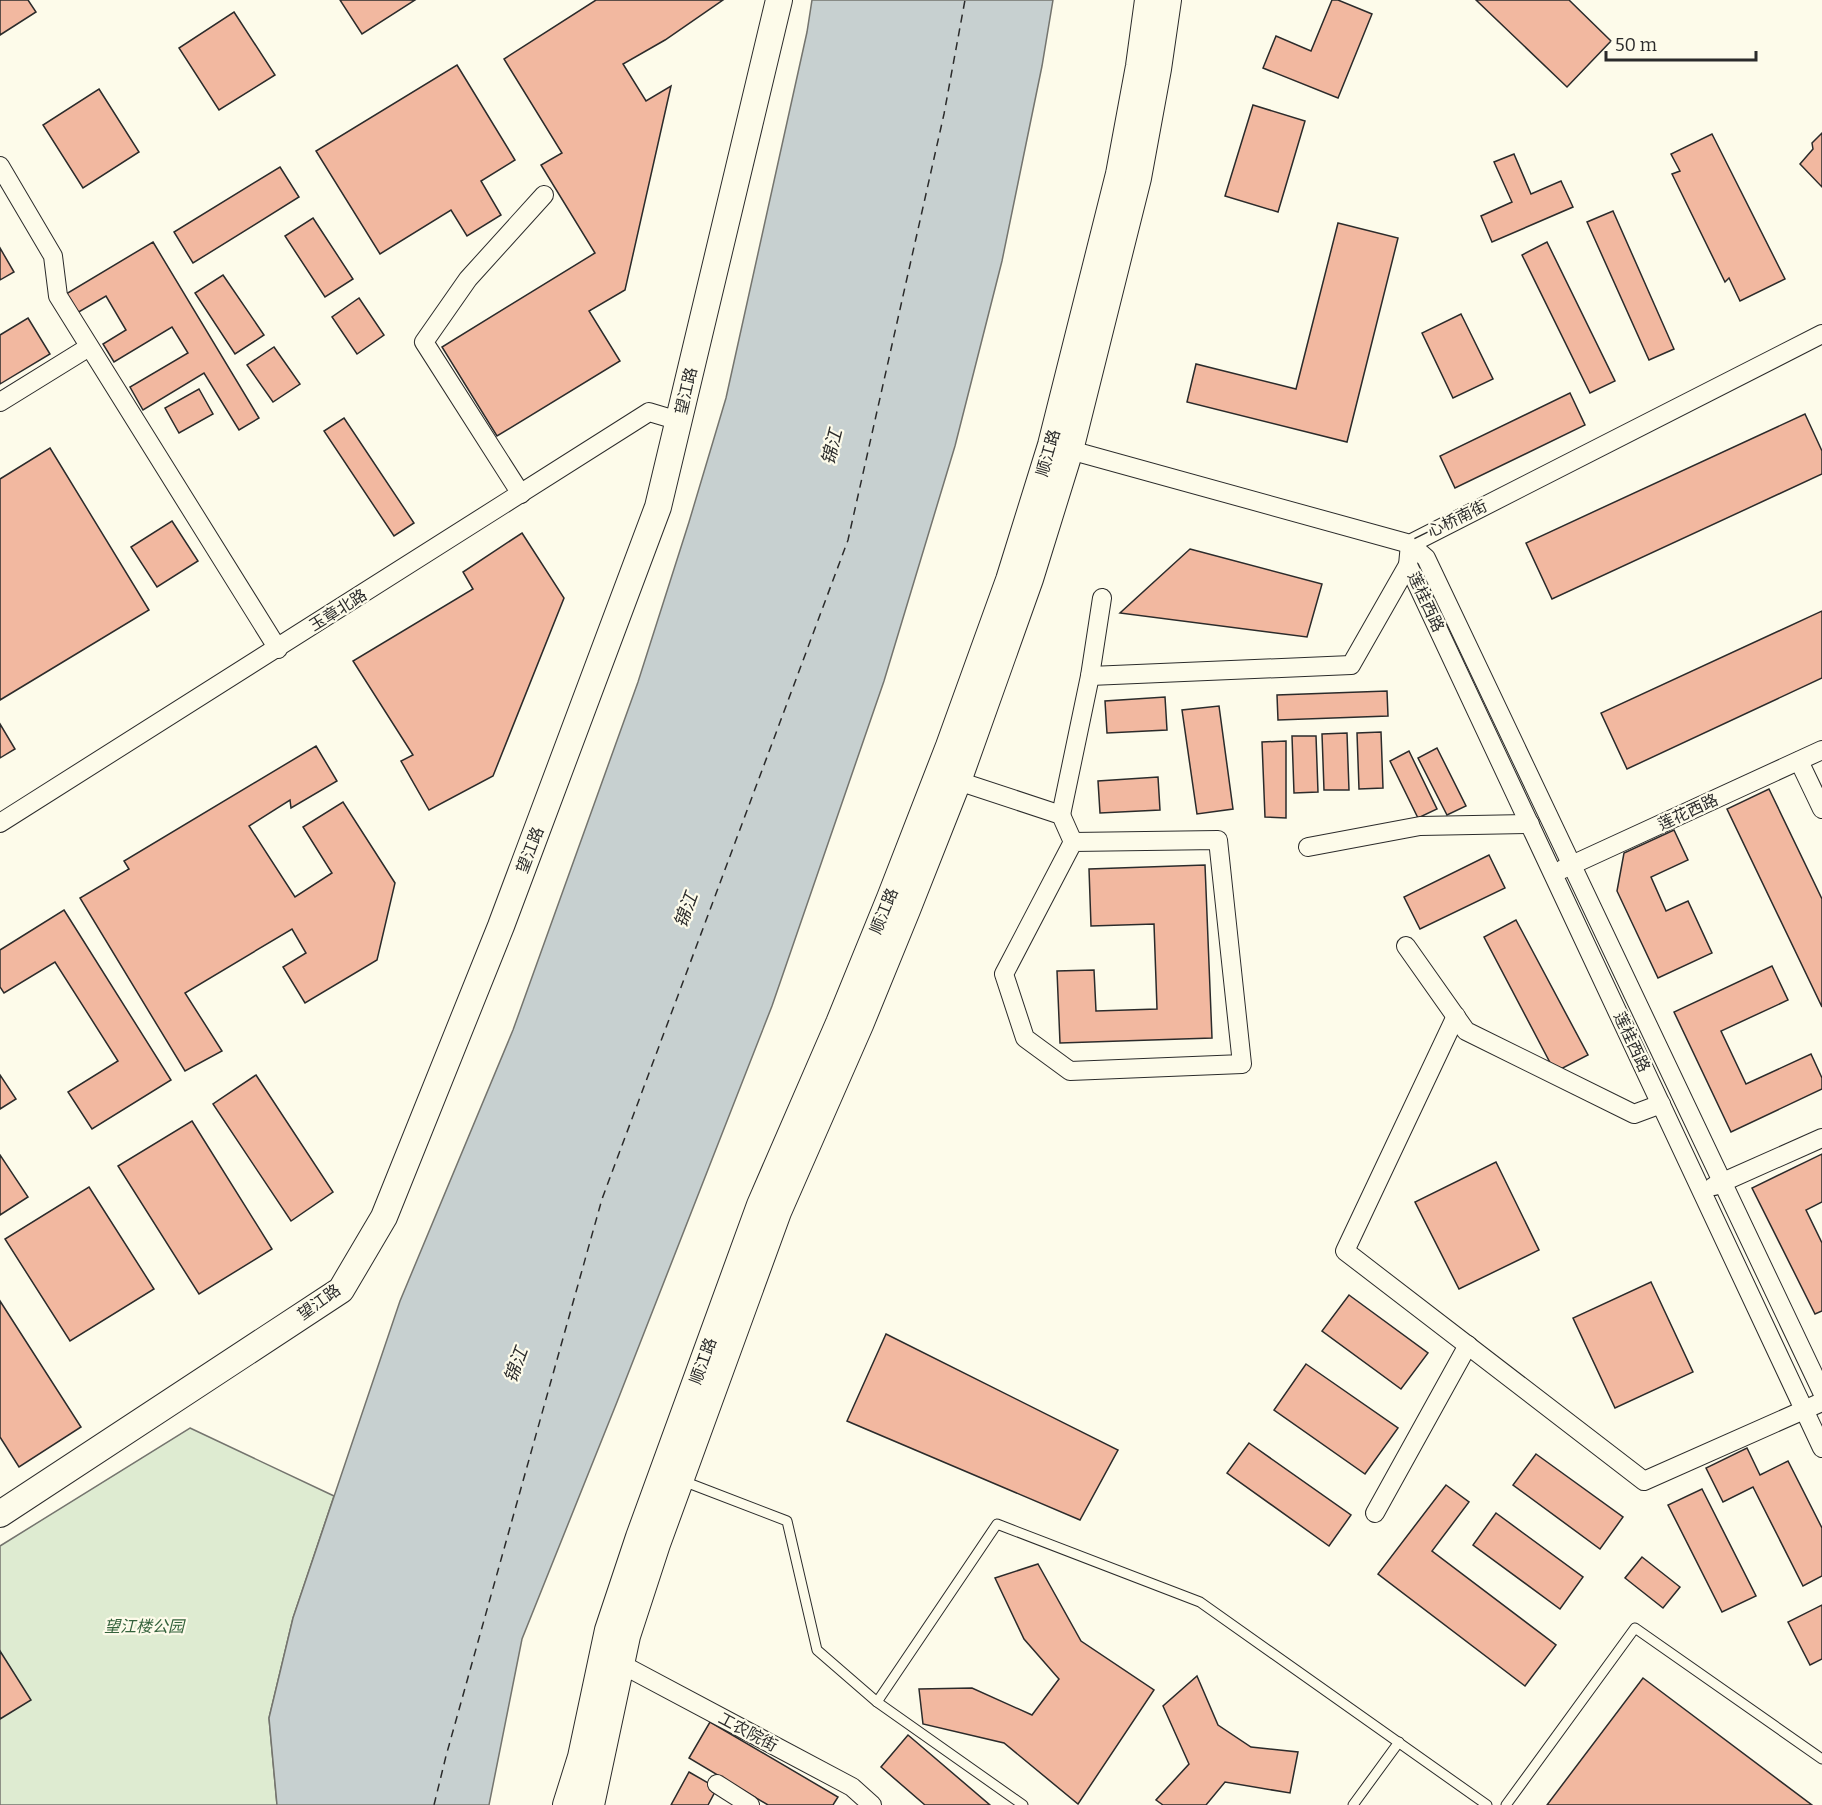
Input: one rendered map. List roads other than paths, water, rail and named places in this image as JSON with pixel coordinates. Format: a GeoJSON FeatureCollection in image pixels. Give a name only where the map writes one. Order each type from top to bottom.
{"type":"FeatureCollection","features":[{"type":"Feature","properties":{"kind":"main road","name":"望江路"},"geometry":{"type":"LineString","coordinates":[[0,1514],[341,1290],[384,1217],[501,926],[658,507],[779,0]]}},
{"type":"Feature","properties":{"kind":"main road","name":"顺江路"},"geometry":{"type":"LineString","coordinates":[[591,1805],[627,1636],[681,1480],[778,1212],[860,1025],[958,781],[1030,579],[1119,174],[1139,66],[1148,0]]}},
{"type":"Feature","properties":{"kind":"main road","name":"顺江路"},"geometry":{"type":"LineString","coordinates":[[566,1805],[580,1757],[608,1630],[760,1204],[843,1013],[950,746],[1009,580],[1060,448],[1138,178],[1168,0]]}},
{"type":"Feature","properties":{"kind":"street"},"geometry":{"type":"LineString","coordinates":[[0,166],[53,256],[58,296],[278,649]]}},
{"type":"Feature","properties":{"kind":"street"},"geometry":{"type":"LineString","coordinates":[[521,494],[424,342],[468,279],[544,195]]}},
{"type":"Feature","properties":{"kind":"street","name":"一心桥南街"},"geometry":{"type":"LineString","coordinates":[[1060,448],[1410,544],[1822,334]]}},
{"type":"Feature","properties":{"kind":"street"},"geometry":{"type":"LineString","coordinates":[[0,402],[89,347]]}},
{"type":"Feature","properties":{"kind":"street","name":"玉章北路"},"geometry":{"type":"LineString","coordinates":[[0,823],[650,412],[679,422]]}},
{"type":"Feature","properties":{"kind":"street","name":"莲桂西路"},"geometry":{"type":"LineString","coordinates":[[1410,544],[1408,565],[1822,1448]]}},
{"type":"Feature","properties":{"kind":"street","name":"莲桂西路"},"geometry":{"type":"LineString","coordinates":[[1410,544],[1426,558],[1822,1392]]}},
{"type":"Feature","properties":{"kind":"street"},"geometry":{"type":"LineString","coordinates":[[1090,676],[1351,664],[1408,565]]}},
{"type":"Feature","properties":{"kind":"street"},"geometry":{"type":"LineString","coordinates":[[1072,842],[1061,816],[1090,676],[1102,598]]}},
{"type":"Feature","properties":{"kind":"street","name":"莲花西路"},"geometry":{"type":"LineString","coordinates":[[1553,873],[1822,750]]}},
{"type":"Feature","properties":{"kind":"street"},"geometry":{"type":"LineString","coordinates":[[1798,761],[1822,810]]}},
{"type":"Feature","properties":{"kind":"street"},"geometry":{"type":"LineString","coordinates":[[958,781],[1061,816]]}},
{"type":"Feature","properties":{"kind":"street"},"geometry":{"type":"LineString","coordinates":[[1308,847],[1420,826],[1530,824]]}},
{"type":"Feature","properties":{"kind":"street"},"geometry":{"type":"LineString","coordinates":[[1218,840],[1242,1064],[1070,1071],[1025,1038],[1004,974],[1072,842],[1218,840]]}},
{"type":"Feature","properties":{"kind":"street"},"geometry":{"type":"LineString","coordinates":[[1406,946],[1466,1031],[1634,1114],[1661,1104]]}},
{"type":"Feature","properties":{"kind":"street"},"geometry":{"type":"LineString","coordinates":[[1456,1016],[1345,1251],[1644,1481],[1822,1402]]}},
{"type":"Feature","properties":{"kind":"street"},"geometry":{"type":"LineString","coordinates":[[1701,1190],[1822,1138]]}},
{"type":"Feature","properties":{"kind":"street"},"geometry":{"type":"LineString","coordinates":[[1375,1513],[1468,1345]]}},
{"type":"Feature","properties":{"kind":"street","name":"工农院街"},"geometry":{"type":"LineString","coordinates":[[621,1664],[852,1787],[872,1805]]}},
{"type":"Feature","properties":{"kind":"street"},"geometry":{"type":"LineString","coordinates":[[717,1784],[750,1805]]}},
{"type":"Feature","properties":{"kind":"lane"},"geometry":{"type":"LineString","coordinates":[[681,1480],[787,1521],[817,1650],[877,1702],[1023,1805]]}},
{"type":"Feature","properties":{"kind":"lane"},"geometry":{"type":"LineString","coordinates":[[877,1702],[997,1524],[1200,1602],[1487,1805]]}},
{"type":"Feature","properties":{"kind":"lane"},"geometry":{"type":"LineString","coordinates":[[1506,1805],[1635,1628],[1822,1759]]}},
{"type":"Feature","properties":{"kind":"lane"},"geometry":{"type":"LineString","coordinates":[[1353,1805],[1399,1742]]}},
{"type":"Feature","properties":{"kind":"water","name":"锦江"},"geometry":{"type":"Polygon","coordinates":[[[812,0],[1053,0],[1042,66],[1002,261],[955,446],[884,681],[772,1006],[522,1639],[489,1805],[277,1805],[269,1718],[293,1618],[400,1301],[513,1030],[638,682],[726,398],[807,32],[812,0]]]}},
{"type":"Feature","properties":{"kind":"park label","name":"望江楼公园"},"geometry":{"type":"Point","coordinates":[144,1626]}}]}
